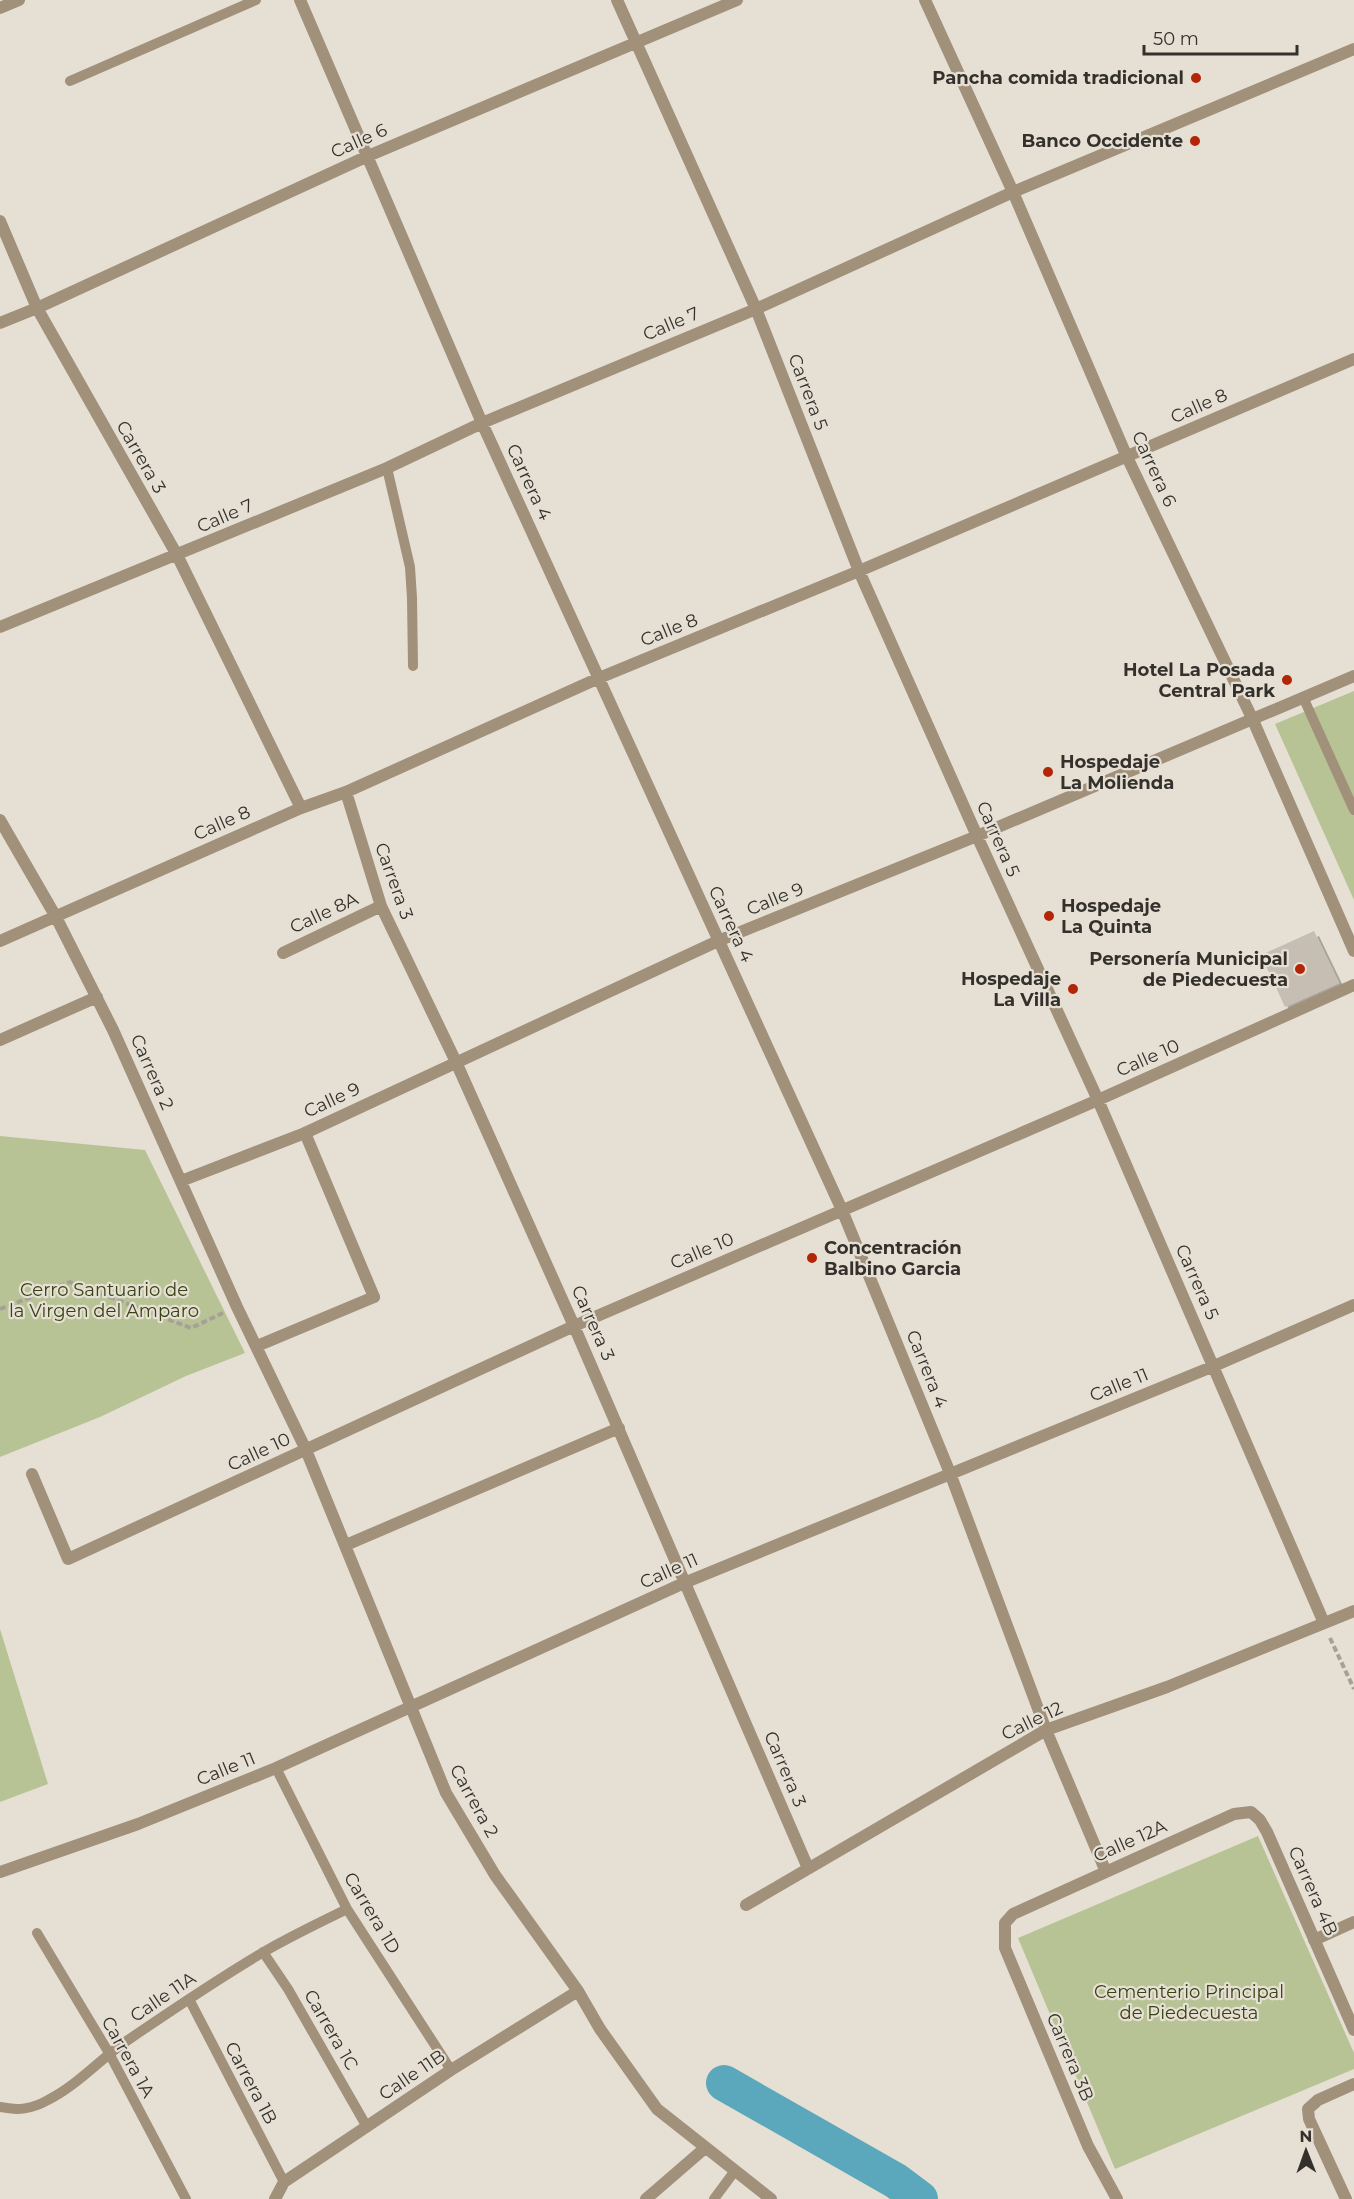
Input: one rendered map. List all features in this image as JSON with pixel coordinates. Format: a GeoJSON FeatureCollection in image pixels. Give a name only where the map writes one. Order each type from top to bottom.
{"type":"FeatureCollection","features":[{"type":"Feature","properties":{"kind":"street"},"geometry":{"type":"LineString","coordinates":[[0,8],[19,0]]}},
{"type":"Feature","properties":{"kind":"street","name":"Carrera 4"},"geometry":{"type":"LineString","coordinates":[[300,0],[482,423],[842,1210],[950,1473],[1046,1730],[1106,1872]]}},
{"type":"Feature","properties":{"kind":"street","name":"Carrera 5"},"geometry":{"type":"LineString","coordinates":[[617,0],[756,309],[859,571],[976,836],[1098,1100],[1324,1623]]}},
{"type":"Feature","properties":{"kind":"street","name":"Calle 6"},"geometry":{"type":"LineString","coordinates":[[0,323],[368,156],[737,0]]}},
{"type":"Feature","properties":{"kind":"street","name":"Carrera 6"},"geometry":{"type":"LineString","coordinates":[[925,0],[1013,192],[1127,457],[1252,718],[1354,951]]}},
{"type":"Feature","properties":{"kind":"street","name":"Calle 7"},"geometry":{"type":"LineString","coordinates":[[0,627],[387,468],[482,423],[756,309],[1013,192],[1354,49]]}},
{"type":"Feature","properties":{"kind":"street","name":"Carrera 3"},"geometry":{"type":"LineString","coordinates":[[0,221],[37,308],[177,555],[300,807]]}},
{"type":"Feature","properties":{"kind":"street","name":"Calle 8"},"geometry":{"type":"LineString","coordinates":[[0,941],[300,807],[345,792],[599,678],[859,571],[1354,359]]}},
{"type":"Feature","properties":{"kind":"street","name":"Calle 9"},"geometry":{"type":"LineString","coordinates":[[181,1181],[305,1133],[718,941],[976,836],[1354,676]]}},
{"type":"Feature","properties":{"kind":"street","name":"Carrera 3"},"geometry":{"type":"LineString","coordinates":[[345,792],[381,906],[456,1062],[574,1326],[808,1868]]}},
{"type":"Feature","properties":{"kind":"street","name":"Carrera 2"},"geometry":{"type":"LineString","coordinates":[[0,820],[56,917],[97,997],[237,1307],[306,1450],[446,1793],[495,1875],[578,1991],[600,2029],[657,2109],[771,2199]]}},
{"type":"Feature","properties":{"kind":"street","name":"Calle 8A"},"geometry":{"type":"LineString","coordinates":[[284,952],[381,906]]}},
{"type":"Feature","properties":{"kind":"street","name":"Calle 10"},"geometry":{"type":"LineString","coordinates":[[32,1474],[68,1559],[574,1326],[1098,1100],[1354,985]]}},
{"type":"Feature","properties":{"kind":"street"},"geometry":{"type":"LineString","coordinates":[[0,1040],[97,997]]}},
{"type":"Feature","properties":{"kind":"street"},"geometry":{"type":"LineString","coordinates":[[257,1346],[374,1297],[305,1133]]}},
{"type":"Feature","properties":{"kind":"street","name":"Calle 11"},"geometry":{"type":"LineString","coordinates":[[0,1872],[138,1824],[276,1768],[684,1583],[1214,1366],[1354,1305]]}},
{"type":"Feature","properties":{"kind":"street"},"geometry":{"type":"LineString","coordinates":[[346,1545],[619,1428]]}},
{"type":"Feature","properties":{"kind":"street","name":"Calle 12"},"geometry":{"type":"LineString","coordinates":[[746,1905],[1046,1730],[1167,1687],[1354,1611]]}},
{"type":"Feature","properties":{"kind":"street","name":"Calle 12A"},"geometry":{"type":"LineString","coordinates":[[1005,1923],[1013,1914],[1233,1814],[1251,1812],[1260,1820],[1267,1832]]}},
{"type":"Feature","properties":{"kind":"street","name":"Carrera 4B"},"geometry":{"type":"LineString","coordinates":[[1267,1832],[1354,2030]]}},
{"type":"Feature","properties":{"kind":"street"},"geometry":{"type":"LineString","coordinates":[[1314,1940],[1354,1922]]}},
{"type":"Feature","properties":{"kind":"street","name":"Carrera 3B"},"geometry":{"type":"LineString","coordinates":[[1005,1923],[1005,1948],[1088,2146],[1117,2199]]}},
{"type":"Feature","properties":{"kind":"street","name":"Calle 11B"},"geometry":{"type":"LineString","coordinates":[[275,2199],[284,2182],[451,2070],[578,1991]]}},
{"type":"Feature","properties":{"kind":"street"},"geometry":{"type":"LineString","coordinates":[[1347,2199],[1312,2125],[1308,2109],[1318,2100],[1354,2084]]}},
{"type":"Feature","properties":{"kind":"street"},"geometry":{"type":"LineString","coordinates":[[646,2199],[705,2148]]}},
{"type":"Feature","properties":{"kind":"lane"},"geometry":{"type":"LineString","coordinates":[[70,81],[256,0]]}},
{"type":"Feature","properties":{"kind":"lane"},"geometry":{"type":"LineString","coordinates":[[387,468],[410,567],[413,666]]}},
{"type":"Feature","properties":{"kind":"lane"},"geometry":{"type":"LineString","coordinates":[[1303,697],[1354,810]]}},
{"type":"Feature","properties":{"kind":"lane","name":"Carrera 1D"},"geometry":{"type":"LineString","coordinates":[[276,1768],[347,1909],[451,2070]]}},
{"type":"Feature","properties":{"kind":"lane","name":"Calle 11A"},"geometry":{"type":"LineString","coordinates":[[0,2107],[12,2110],[31,2109],[50,2099],[109,2053],[189,1999],[263,1952],[347,1909]]}},
{"type":"Feature","properties":{"kind":"lane","name":"Carrera 1A"},"geometry":{"type":"LineString","coordinates":[[37,1933],[109,2053],[186,2199]]}},
{"type":"Feature","properties":{"kind":"lane","name":"Carrera 1C"},"geometry":{"type":"LineString","coordinates":[[263,1952],[288,1989],[367,2127]]}},
{"type":"Feature","properties":{"kind":"lane","name":"Carrera 1B"},"geometry":{"type":"LineString","coordinates":[[189,1999],[284,2182]]}},
{"type":"Feature","properties":{"kind":"lane"},"geometry":{"type":"LineString","coordinates":[[714,2199],[734,2172]]}},
{"type":"Feature","properties":{"kind":"path"},"geometry":{"type":"LineString","coordinates":[[0,1309],[70,1282],[191,1328],[237,1307]]}},
{"type":"Feature","properties":{"kind":"path"},"geometry":{"type":"LineString","coordinates":[[1324,1623],[1354,1689]]}},
{"type":"Feature","properties":{"kind":"green space"},"geometry":{"type":"Polygon","coordinates":[[[1354,691],[1354,900],[1275,724],[1354,691]]]}},
{"type":"Feature","properties":{"kind":"green space","name":"Cerro Santuario de la Virgen del Amparo"},"geometry":{"type":"Polygon","coordinates":[[[0,1136],[145,1150],[245,1353],[186,1376],[100,1417],[0,1457],[0,1136]]]}},
{"type":"Feature","properties":{"kind":"green space"},"geometry":{"type":"Polygon","coordinates":[[[0,1629],[48,1784],[0,1802],[0,1629]]]}},
{"type":"Feature","properties":{"kind":"green space","name":"Cementerio Principal de Piedecuesta"},"geometry":{"type":"Polygon","coordinates":[[[1258,1836],[1354,2053],[1354,2069],[1115,2169],[1018,1938],[1258,1836]]]}},
{"type":"Feature","properties":{"kind":"building","name":"Personería Municipal de Piedecuesta"},"geometry":{"type":"Polygon","coordinates":[[[1314,931],[1339,983],[1285,1007],[1261,955],[1314,931]]]}},
{"type":"Feature","properties":{"kind":"waterway"},"geometry":{"type":"LineString","coordinates":[[724,2083],[896,2181],[920,2199]]}},
{"type":"Feature","properties":{"kind":"place","name":"Pancha comida tradicional"},"geometry":{"type":"Point","coordinates":[1196,78]}},
{"type":"Feature","properties":{"kind":"place","name":"Banco Occidente"},"geometry":{"type":"Point","coordinates":[1195,141]}},
{"type":"Feature","properties":{"kind":"place","name":"Hotel La Posada Central Park"},"geometry":{"type":"Point","coordinates":[1287,680]}},
{"type":"Feature","properties":{"kind":"place","name":"Hospedaje La Molienda"},"geometry":{"type":"Point","coordinates":[1048,772]}},
{"type":"Feature","properties":{"kind":"place","name":"Hospedaje La Quinta"},"geometry":{"type":"Point","coordinates":[1049,916]}},
{"type":"Feature","properties":{"kind":"place","name":"Personería Municipal de Piedecuesta"},"geometry":{"type":"Point","coordinates":[1300,969]}},
{"type":"Feature","properties":{"kind":"place","name":"Hospedaje La Villa"},"geometry":{"type":"Point","coordinates":[1073,989]}},
{"type":"Feature","properties":{"kind":"place","name":"Concentración Balbino Garcia"},"geometry":{"type":"Point","coordinates":[812,1258]}}]}
